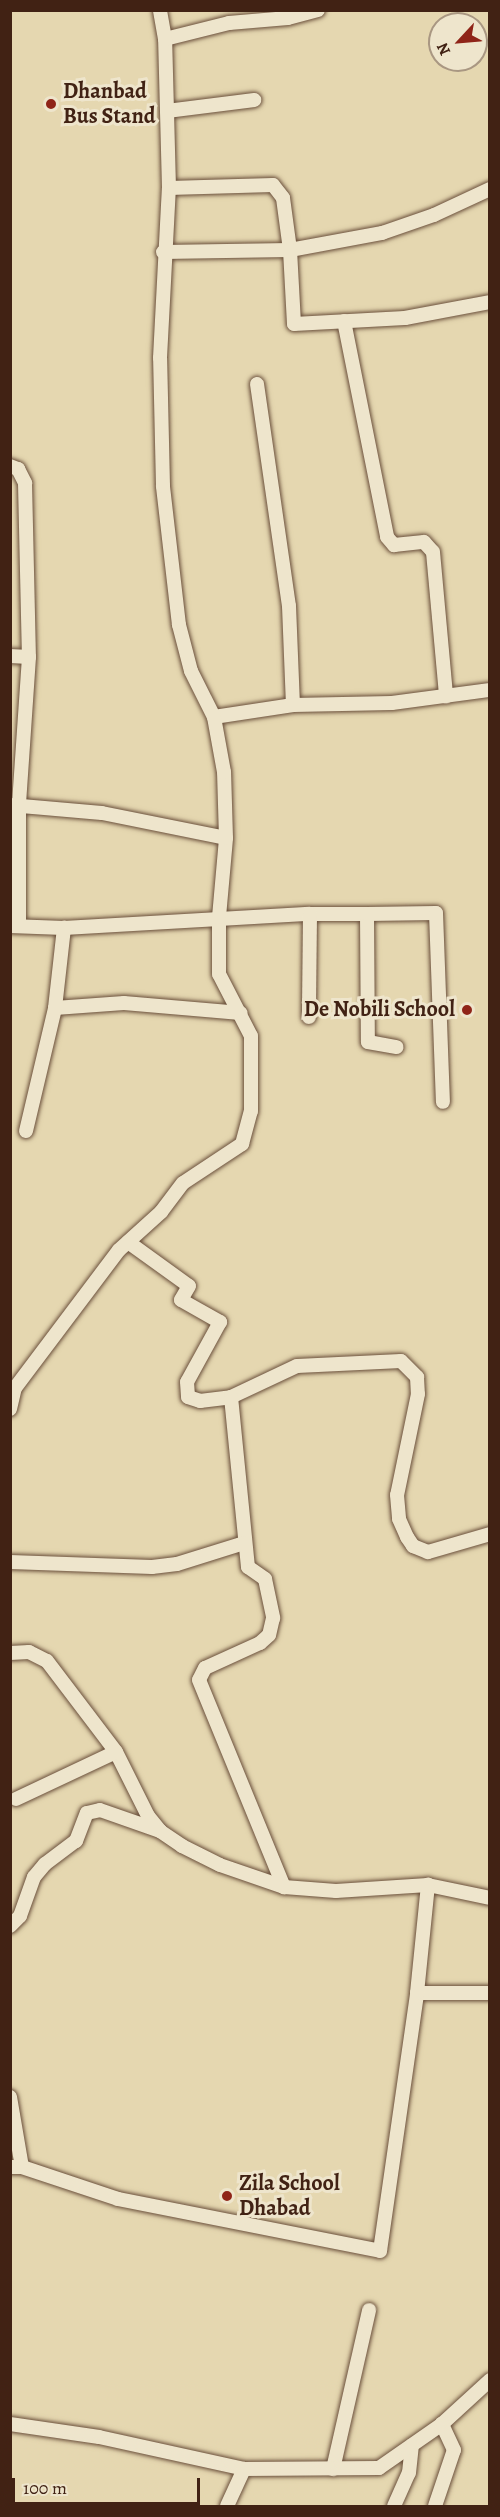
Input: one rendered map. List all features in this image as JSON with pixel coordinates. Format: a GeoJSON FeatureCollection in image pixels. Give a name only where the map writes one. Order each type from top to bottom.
{"type":"FeatureCollection","features":[{"type":"Feature","properties":{"kind":"street"},"geometry":{"type":"LineString","coordinates":[[10,1409],[13,1388],[128,1242],[161,1212],[183,1183],[242,1144],[248,1129],[251,1036],[219,974],[219,917],[226,838],[224,772],[214,717],[185,652],[167,521],[160,358],[163,252],[169,188],[165,39],[160,10]]}},
{"type":"Feature","properties":{"kind":"street"},"geometry":{"type":"LineString","coordinates":[[165,39],[259,15],[318,10]]}},
{"type":"Feature","properties":{"kind":"street"},"geometry":{"type":"LineString","coordinates":[[167,111],[254,100]]}},
{"type":"Feature","properties":{"kind":"street"},"geometry":{"type":"LineString","coordinates":[[169,188],[273,184],[283,198],[290,250],[294,324],[405,318],[489,303]]}},
{"type":"Feature","properties":{"kind":"street"},"geometry":{"type":"LineString","coordinates":[[163,252],[290,250],[382,233],[434,215],[489,189]]}},
{"type":"Feature","properties":{"kind":"street"},"geometry":{"type":"LineString","coordinates":[[344,321],[387,537],[394,545],[424,542],[433,552],[446,696]]}},
{"type":"Feature","properties":{"kind":"street"},"geometry":{"type":"LineString","coordinates":[[257,384],[289,606],[293,705]]}},
{"type":"Feature","properties":{"kind":"street"},"geometry":{"type":"LineString","coordinates":[[10,466],[18,469],[25,483],[29,657],[15,805],[15,926],[64,928],[219,917],[436,913],[443,1102]]}},
{"type":"Feature","properties":{"kind":"street"},"geometry":{"type":"LineString","coordinates":[[10,656],[29,657]]}},
{"type":"Feature","properties":{"kind":"street"},"geometry":{"type":"LineString","coordinates":[[214,717],[293,705],[392,703],[489,690]]}},
{"type":"Feature","properties":{"kind":"street"},"geometry":{"type":"LineString","coordinates":[[15,805],[102,813],[226,838]]}},
{"type":"Feature","properties":{"kind":"street"},"geometry":{"type":"LineString","coordinates":[[309,1017],[310,914]]}},
{"type":"Feature","properties":{"kind":"street"},"geometry":{"type":"LineString","coordinates":[[367,914],[368,1042],[397,1047]]}},
{"type":"Feature","properties":{"kind":"street"},"geometry":{"type":"LineString","coordinates":[[26,1131],[55,1008],[64,928]]}},
{"type":"Feature","properties":{"kind":"street"},"geometry":{"type":"LineString","coordinates":[[55,1008],[124,1003],[241,1013]]}},
{"type":"Feature","properties":{"kind":"street"},"geometry":{"type":"LineString","coordinates":[[128,1242],[189,1286],[181,1300],[220,1322],[187,1382],[188,1397],[200,1401],[231,1397],[297,1366],[401,1361],[417,1377],[418,1394],[397,1495],[399,1519],[407,1537],[413,1546],[428,1552],[489,1534]]}},
{"type":"Feature","properties":{"kind":"street"},"geometry":{"type":"LineString","coordinates":[[231,1397],[248,1567],[268,1586],[272,1627],[260,1642],[206,1668],[199,1680],[284,1887]]}},
{"type":"Feature","properties":{"kind":"street"},"geometry":{"type":"LineString","coordinates":[[10,1562],[152,1567],[177,1564],[244,1542]]}},
{"type":"Feature","properties":{"kind":"street"},"geometry":{"type":"LineString","coordinates":[[10,1653],[29,1652],[47,1661],[116,1752],[148,1816],[160,1831]]}},
{"type":"Feature","properties":{"kind":"street"},"geometry":{"type":"LineString","coordinates":[[16,1799],[116,1752]]}},
{"type":"Feature","properties":{"kind":"street"},"geometry":{"type":"LineString","coordinates":[[10,1926],[20,1916],[34,1877],[45,1864],[76,1841],[87,1813],[100,1810],[160,1831],[220,1865],[284,1887],[336,1891],[428,1885],[489,1898]]}},
{"type":"Feature","properties":{"kind":"street"},"geometry":{"type":"LineString","coordinates":[[10,2097],[16,2167],[118,2199],[380,2251],[417,1993],[428,1885]]}},
{"type":"Feature","properties":{"kind":"street"},"geometry":{"type":"LineString","coordinates":[[417,1993],[489,1994]]}},
{"type":"Feature","properties":{"kind":"street"},"geometry":{"type":"LineString","coordinates":[[333,2469],[369,2310]]}},
{"type":"Feature","properties":{"kind":"street"},"geometry":{"type":"LineString","coordinates":[[10,2424],[99,2437],[244,2469],[379,2468],[442,2424],[489,2380]]}},
{"type":"Feature","properties":{"kind":"street"},"geometry":{"type":"LineString","coordinates":[[435,2506],[454,2450],[442,2424]]}},
{"type":"Feature","properties":{"kind":"street"},"geometry":{"type":"LineString","coordinates":[[394,2506],[409,2473],[412,2445]]}},
{"type":"Feature","properties":{"kind":"street"},"geometry":{"type":"LineString","coordinates":[[227,2506],[244,2469]]}},
{"type":"Feature","properties":{"kind":"place","name":"Dhanbad Bus Stand"},"geometry":{"type":"Point","coordinates":[51,104]}},
{"type":"Feature","properties":{"kind":"place","name":"De Nobili School"},"geometry":{"type":"Point","coordinates":[467,1010]}},
{"type":"Feature","properties":{"kind":"place","name":"Zila School Dhabad"},"geometry":{"type":"Point","coordinates":[227,2196]}}]}
